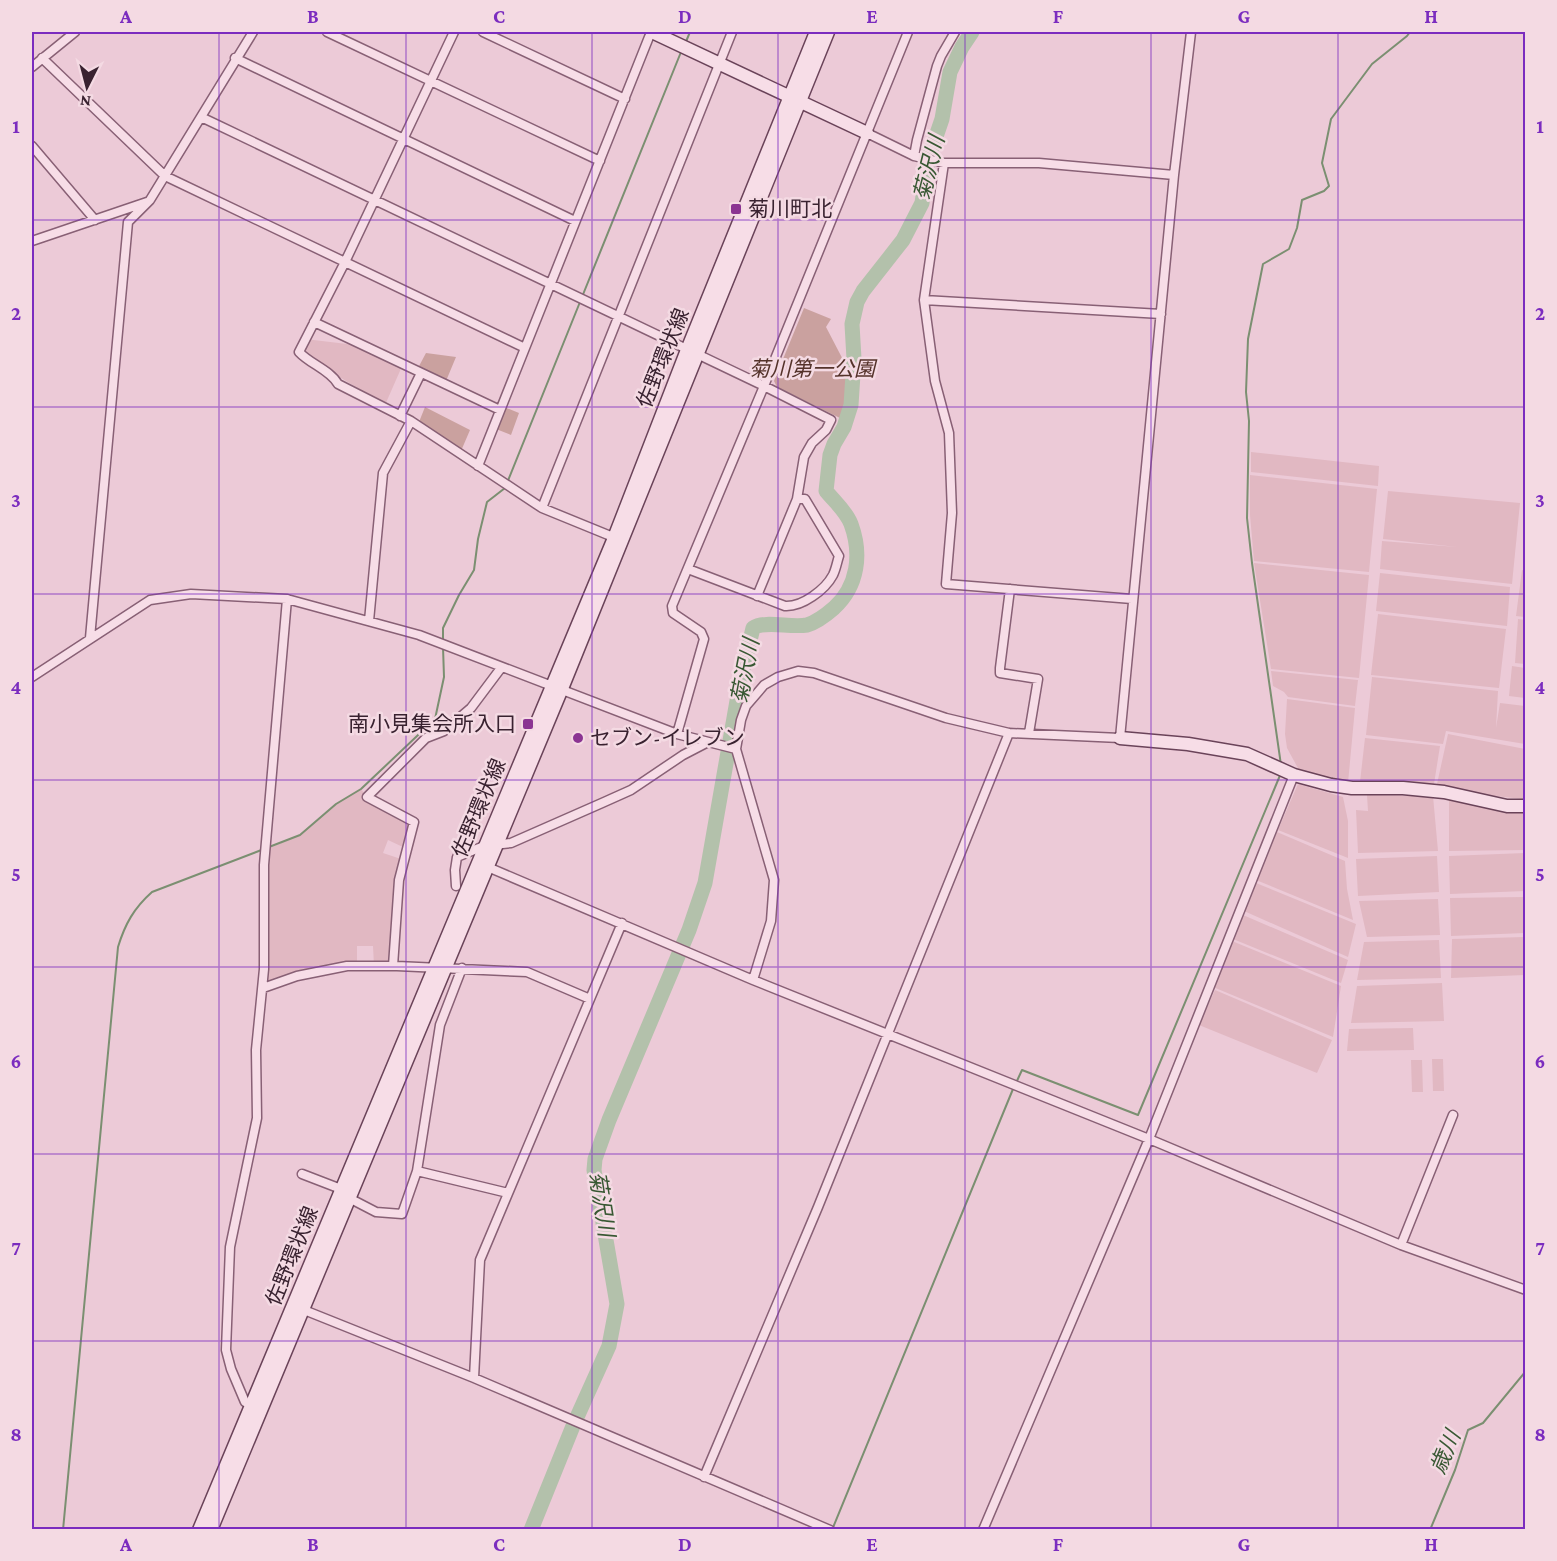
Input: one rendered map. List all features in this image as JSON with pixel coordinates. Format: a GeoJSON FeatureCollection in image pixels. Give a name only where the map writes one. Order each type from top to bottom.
{"type":"FeatureCollection","features":[{"type":"Feature","properties":{"kind":"main road"},"geometry":{"type":"LineString","coordinates":[[652,32],[867,133]]}},
{"type":"Feature","properties":{"kind":"main road","name":"佐野環状線"},"geometry":{"type":"LineString","coordinates":[[483,865],[484,846],[556,689],[618,540],[794,100],[816,32]]}},
{"type":"Feature","properties":{"kind":"main road","name":"佐野環状線"},"geometry":{"type":"LineString","coordinates":[[794,100],[828,32]]}},
{"type":"Feature","properties":{"kind":"main road","name":"佐野環状線"},"geometry":{"type":"LineString","coordinates":[[211,1530],[257,1406],[439,967],[483,865],[498,844],[556,689]]}},
{"type":"Feature","properties":{"kind":"main road"},"geometry":{"type":"LineString","coordinates":[[1120,738],[1188,744],[1247,754],[1294,775],[1341,786],[1444,792],[1507,806],[1526,806]]}},
{"type":"Feature","properties":{"kind":"main road","name":"佐野環状線"},"geometry":{"type":"LineString","coordinates":[[199,1530],[257,1406]]}},
{"type":"Feature","properties":{"kind":"street"},"geometry":{"type":"LineString","coordinates":[[32,67],[75,32]]}},
{"type":"Feature","properties":{"kind":"street"},"geometry":{"type":"LineString","coordinates":[[90,639],[128,222],[150,200],[253,32]]}},
{"type":"Feature","properties":{"kind":"street"},"geometry":{"type":"LineString","coordinates":[[327,32],[600,161]]}},
{"type":"Feature","properties":{"kind":"street"},"geometry":{"type":"LineString","coordinates":[[454,32],[345,262],[299,351],[334,377],[338,384],[411,421],[542,508],[618,540]]}},
{"type":"Feature","properties":{"kind":"street"},"geometry":{"type":"LineString","coordinates":[[483,32],[625,99]]}},
{"type":"Feature","properties":{"kind":"street"},"geometry":{"type":"LineString","coordinates":[[477,466],[652,32]]}},
{"type":"Feature","properties":{"kind":"street"},"geometry":{"type":"LineString","coordinates":[[542,508],[732,32]]}},
{"type":"Feature","properties":{"kind":"street"},"geometry":{"type":"LineString","coordinates":[[677,734],[704,639],[701,632],[680,619],[671,610],[908,32]]}},
{"type":"Feature","properties":{"kind":"street"},"geometry":{"type":"LineString","coordinates":[[914,156],[940,56],[955,32]]}},
{"type":"Feature","properties":{"kind":"street"},"geometry":{"type":"LineString","coordinates":[[753,980],[771,921],[774,879],[736,749],[746,706],[755,693],[778,677],[798,671],[814,673],[946,718],[1009,733],[1120,738],[1174,175],[1191,32]]}},
{"type":"Feature","properties":{"kind":"street"},"geometry":{"type":"LineString","coordinates":[[42,58],[165,176],[525,348]]}},
{"type":"Feature","properties":{"kind":"street"},"geometry":{"type":"LineString","coordinates":[[235,58],[575,221]]}},
{"type":"Feature","properties":{"kind":"street"},"geometry":{"type":"LineString","coordinates":[[201,117],[831,420],[826,430],[812,443],[804,457],[797,499],[757,596]]}},
{"type":"Feature","properties":{"kind":"street"},"geometry":{"type":"LineString","coordinates":[[867,133],[914,156],[944,164],[1039,163],[1174,175]]}},
{"type":"Feature","properties":{"kind":"street"},"geometry":{"type":"LineString","coordinates":[[32,146],[35,157],[95,220]]}},
{"type":"Feature","properties":{"kind":"street"},"geometry":{"type":"LineString","coordinates":[[944,164],[924,300],[935,381],[949,433],[952,513],[946,584],[1132,599]]}},
{"type":"Feature","properties":{"kind":"street"},"geometry":{"type":"LineString","coordinates":[[32,241],[150,200]]}},
{"type":"Feature","properties":{"kind":"street"},"geometry":{"type":"LineString","coordinates":[[924,300],[1161,314]]}},
{"type":"Feature","properties":{"kind":"street"},"geometry":{"type":"LineString","coordinates":[[314,322],[500,410]]}},
{"type":"Feature","properties":{"kind":"street"},"geometry":{"type":"LineString","coordinates":[[400,416],[421,373]]}},
{"type":"Feature","properties":{"kind":"street"},"geometry":{"type":"LineString","coordinates":[[369,621],[383,473],[411,421]]}},
{"type":"Feature","properties":{"kind":"street"},"geometry":{"type":"LineString","coordinates":[[688,569],[785,606],[792,606],[811,597],[833,575],[839,556],[805,499],[797,499]]}},
{"type":"Feature","properties":{"kind":"street"},"geometry":{"type":"LineString","coordinates":[[1010,589],[1000,673],[1038,679],[1029,733]]}},
{"type":"Feature","properties":{"kind":"street"},"geometry":{"type":"LineString","coordinates":[[32,677],[150,600],[190,594],[287,599],[446,644],[501,668],[677,734],[736,749]]}},
{"type":"Feature","properties":{"kind":"street"},"geometry":{"type":"LineString","coordinates":[[257,1406],[245,1402],[226,1350],[227,1306],[230,1247],[257,1118],[256,1050],[263,988],[264,865],[287,599]]}},
{"type":"Feature","properties":{"kind":"street"},"geometry":{"type":"LineString","coordinates":[[393,966],[399,880],[414,822],[367,797],[426,738],[444,731],[471,708],[501,668]]}},
{"type":"Feature","properties":{"kind":"street"},"geometry":{"type":"LineString","coordinates":[[704,1477],[818,1207],[1009,733]]}},
{"type":"Feature","properties":{"kind":"street"},"geometry":{"type":"LineString","coordinates":[[456,886],[457,857],[484,846],[511,843],[631,790],[682,755],[708,742]]}},
{"type":"Feature","properties":{"kind":"street"},"geometry":{"type":"LineString","coordinates":[[983,1530],[1149,1139],[1294,775]]}},
{"type":"Feature","properties":{"kind":"street"},"geometry":{"type":"LineString","coordinates":[[483,865],[753,980],[1149,1139],[1401,1245],[1526,1290]]}},
{"type":"Feature","properties":{"kind":"street"},"geometry":{"type":"LineString","coordinates":[[474,1378],[480,1260],[622,923]]}},
{"type":"Feature","properties":{"kind":"street"},"geometry":{"type":"LineString","coordinates":[[263,988],[297,976],[347,966],[439,967],[527,972],[590,999]]}},
{"type":"Feature","properties":{"kind":"street"},"geometry":{"type":"LineString","coordinates":[[302,1174],[345,1193],[376,1212],[402,1214],[417,1171],[440,1025],[462,968]]}},
{"type":"Feature","properties":{"kind":"street"},"geometry":{"type":"LineString","coordinates":[[1401,1245],[1453,1115]]}},
{"type":"Feature","properties":{"kind":"street"},"geometry":{"type":"LineString","coordinates":[[417,1171],[508,1193]]}},
{"type":"Feature","properties":{"kind":"street"},"geometry":{"type":"LineString","coordinates":[[298,1308],[474,1378],[830,1530]]}},
{"type":"Feature","properties":{"kind":"shaded area"},"geometry":{"type":"Polygon","coordinates":[[[305,339],[364,346],[403,364],[385,405],[299,352],[305,339]]]}},
{"type":"Feature","properties":{"kind":"shaded area"},"geometry":{"type":"Polygon","coordinates":[[[1251,452],[1379,466],[1378,486],[1251,472],[1251,452]]]}},
{"type":"Feature","properties":{"kind":"shaded area"},"geometry":{"type":"Polygon","coordinates":[[[1250,475],[1377,489],[1369,572],[1254,561],[1250,515],[1250,475]]]}},
{"type":"Feature","properties":{"kind":"shaded area"},"geometry":{"type":"Polygon","coordinates":[[[1388,491],[1520,503],[1512,584],[1380,569],[1382,541],[1457,547],[1383,539],[1388,491]]]}},
{"type":"Feature","properties":{"kind":"shaded area"},"geometry":{"type":"Polygon","coordinates":[[[1254,563],[1369,575],[1359,678],[1271,669],[1254,563]]]}},
{"type":"Feature","properties":{"kind":"shaded area"},"geometry":{"type":"Polygon","coordinates":[[[1522,570],[1525,571],[1525,617],[1516,616],[1522,570]]]}},
{"type":"Feature","properties":{"kind":"shaded area"},"geometry":{"type":"Polygon","coordinates":[[[1380,573],[1510,587],[1507,626],[1376,611],[1380,573]]]}},
{"type":"Feature","properties":{"kind":"shaded area"},"geometry":{"type":"Polygon","coordinates":[[[1378,614],[1506,629],[1499,688],[1371,675],[1378,614]]]}},
{"type":"Feature","properties":{"kind":"shaded area"},"geometry":{"type":"Polygon","coordinates":[[[1518,619],[1525,620],[1525,664],[1515,663],[1518,619]]]}},
{"type":"Feature","properties":{"kind":"shaded area"},"geometry":{"type":"Polygon","coordinates":[[[1512,666],[1525,668],[1525,698],[1509,696],[1512,666]]]}},
{"type":"Feature","properties":{"kind":"shaded area"},"geometry":{"type":"Polygon","coordinates":[[[1271,671],[1358,680],[1355,706],[1288,697],[1273,686],[1271,671]]]}},
{"type":"Feature","properties":{"kind":"shaded area"},"geometry":{"type":"Polygon","coordinates":[[[1372,677],[1498,691],[1496,728],[1500,703],[1525,706],[1525,744],[1446,731],[1443,744],[1366,735],[1372,677]]]}},
{"type":"Feature","properties":{"kind":"shaded area"},"geometry":{"type":"Polygon","coordinates":[[[1287,699],[1355,708],[1348,783],[1325,780],[1299,770],[1287,748],[1285,734],[1287,699]]]}},
{"type":"Feature","properties":{"kind":"shaded area"},"geometry":{"type":"Polygon","coordinates":[[[1448,734],[1525,749],[1523,799],[1476,794],[1437,784],[1448,734]]]}},
{"type":"Feature","properties":{"kind":"shaded area"},"geometry":{"type":"Polygon","coordinates":[[[1365,738],[1440,746],[1434,784],[1360,782],[1365,738]]]}},
{"type":"Feature","properties":{"kind":"shaded area"},"geometry":{"type":"Polygon","coordinates":[[[1298,784],[1343,797],[1348,821],[1348,858],[1278,830],[1298,784]]]}},
{"type":"Feature","properties":{"kind":"shaded area"},"geometry":{"type":"Polygon","coordinates":[[[361,789],[367,797],[414,822],[405,848],[388,840],[383,853],[404,860],[393,966],[374,966],[373,946],[357,946],[357,963],[280,982],[263,980],[265,850],[300,835],[336,804],[361,789]]]}},
{"type":"Feature","properties":{"kind":"shaded area"},"geometry":{"type":"Polygon","coordinates":[[[1367,795],[1433,796],[1438,851],[1358,853],[1356,810],[1368,811],[1367,795]]]}},
{"type":"Feature","properties":{"kind":"shaded area"},"geometry":{"type":"Polygon","coordinates":[[[1449,800],[1495,809],[1525,810],[1525,850],[1449,851],[1449,800]]]}},
{"type":"Feature","properties":{"kind":"shaded area"},"geometry":{"type":"Polygon","coordinates":[[[1277,832],[1345,861],[1353,920],[1256,880],[1277,832]]]}},
{"type":"Feature","properties":{"kind":"shaded area"},"geometry":{"type":"Polygon","coordinates":[[[1525,853],[1525,891],[1450,894],[1449,856],[1525,853]]]}},
{"type":"Feature","properties":{"kind":"shaded area"},"geometry":{"type":"Polygon","coordinates":[[[1437,856],[1439,892],[1358,896],[1356,859],[1437,856]]]}},
{"type":"Feature","properties":{"kind":"shaded area"},"geometry":{"type":"Polygon","coordinates":[[[1256,883],[1356,924],[1348,957],[1244,911],[1256,883]]]}},
{"type":"Feature","properties":{"kind":"shaded area"},"geometry":{"type":"Polygon","coordinates":[[[1525,897],[1525,933],[1451,936],[1450,898],[1525,897]]]}},
{"type":"Feature","properties":{"kind":"shaded area"},"geometry":{"type":"Polygon","coordinates":[[[1438,899],[1440,935],[1367,937],[1359,901],[1438,899]]]}},
{"type":"Feature","properties":{"kind":"shaded area"},"geometry":{"type":"Polygon","coordinates":[[[1243,915],[1348,960],[1341,983],[1233,939],[1243,915]]]}},
{"type":"Feature","properties":{"kind":"shaded area"},"geometry":{"type":"Polygon","coordinates":[[[1525,937],[1525,975],[1451,978],[1452,939],[1525,937]]]}},
{"type":"Feature","properties":{"kind":"shaded area"},"geometry":{"type":"Polygon","coordinates":[[[1439,940],[1441,978],[1357,980],[1364,942],[1439,940]]]}},
{"type":"Feature","properties":{"kind":"shaded area"},"geometry":{"type":"Polygon","coordinates":[[[1232,941],[1341,986],[1333,1037],[1213,987],[1232,941]]]}},
{"type":"Feature","properties":{"kind":"shaded area"},"geometry":{"type":"Polygon","coordinates":[[[1442,983],[1444,1021],[1351,1023],[1357,986],[1442,983]]]}},
{"type":"Feature","properties":{"kind":"shaded area"},"geometry":{"type":"Polygon","coordinates":[[[1215,990],[1332,1040],[1317,1073],[1199,1025],[1215,990]]]}},
{"type":"Feature","properties":{"kind":"shaded area"},"geometry":{"type":"Polygon","coordinates":[[[1413,1028],[1414,1050],[1347,1051],[1349,1029],[1413,1028]]]}},
{"type":"Feature","properties":{"kind":"shaded area"},"geometry":{"type":"Polygon","coordinates":[[[1432,1059],[1443,1059],[1444,1091],[1433,1091],[1432,1059]]]}},
{"type":"Feature","properties":{"kind":"shaded area"},"geometry":{"type":"Polygon","coordinates":[[[1411,1060],[1422,1060],[1423,1092],[1412,1092],[1411,1060]]]}},
{"type":"Feature","properties":{"kind":"green space","name":"菊川第一公園"},"geometry":{"type":"Polygon","coordinates":[[[804,308],[831,319],[826,327],[852,377],[849,402],[842,419],[777,387],[774,381],[804,308]]]}},
{"type":"Feature","properties":{"kind":"green space"},"geometry":{"type":"Polygon","coordinates":[[[426,353],[456,357],[446,381],[418,368],[426,353]]]}},
{"type":"Feature","properties":{"kind":"green space"},"geometry":{"type":"Polygon","coordinates":[[[425,407],[470,430],[461,451],[419,422],[425,407]]]}},
{"type":"Feature","properties":{"kind":"green space"},"geometry":{"type":"Polygon","coordinates":[[[504,407],[519,413],[511,435],[496,429],[504,407]]]}},
{"type":"Feature","properties":{"kind":"waterway"},"geometry":{"type":"LineString","coordinates":[[685,44],[690,32]]}},
{"type":"Feature","properties":{"kind":"waterway","name":"菊沢川"},"geometry":{"type":"LineString","coordinates":[[531,1530],[573,1426],[609,1346],[617,1304],[594,1170],[595,1159],[609,1120],[689,930],[705,883],[741,678],[753,628],[771,624],[800,626],[814,622],[831,611],[842,599],[853,580],[857,558],[851,524],[826,491],[830,455],[844,427],[851,405],[854,359],[852,324],[857,302],[863,291],[903,240],[922,203],[928,160],[942,119],[950,72],[972,32]]}},
{"type":"Feature","properties":{"kind":"waterway"},"geometry":{"type":"LineString","coordinates":[[1281,765],[1247,518],[1248,339],[1263,264],[1289,249],[1297,228],[1302,200],[1324,191],[1329,186],[1322,163],[1331,119],[1372,64],[1410,32]]}},
{"type":"Feature","properties":{"kind":"waterway"},"geometry":{"type":"LineString","coordinates":[[582,297],[681,52]]}},
{"type":"Feature","properties":{"kind":"waterway"},"geometry":{"type":"LineString","coordinates":[[443,641],[443,628],[474,570],[478,539],[487,502],[505,488],[580,302]]}},
{"type":"Feature","properties":{"kind":"waterway"},"geometry":{"type":"LineString","coordinates":[[269,847],[300,835],[336,804],[361,789],[435,719],[444,677],[443,647]]}},
{"type":"Feature","properties":{"kind":"waterway"},"geometry":{"type":"LineString","coordinates":[[1016,1083],[1022,1070],[1138,1115],[1281,773]]}},
{"type":"Feature","properties":{"kind":"waterway"},"geometry":{"type":"LineString","coordinates":[[63,1530],[118,947],[131,917],[152,892],[264,849]]}},
{"type":"Feature","properties":{"kind":"waterway"},"geometry":{"type":"LineString","coordinates":[[832,1530],[1013,1089]]}},
{"type":"Feature","properties":{"kind":"waterway","name":"歳川"},"geometry":{"type":"LineString","coordinates":[[1430,1530],[1455,1470],[1468,1430],[1483,1423],[1526,1371]]}},
{"type":"Feature","properties":{"kind":"place","name":"菊川町北"},"geometry":{"type":"Point","coordinates":[736,209]}},
{"type":"Feature","properties":{"kind":"place","name":"南小見集会所入口"},"geometry":{"type":"Point","coordinates":[528,724]}},
{"type":"Feature","properties":{"kind":"place","name":"セブン-イレブン"},"geometry":{"type":"Point","coordinates":[578,738]}}]}
